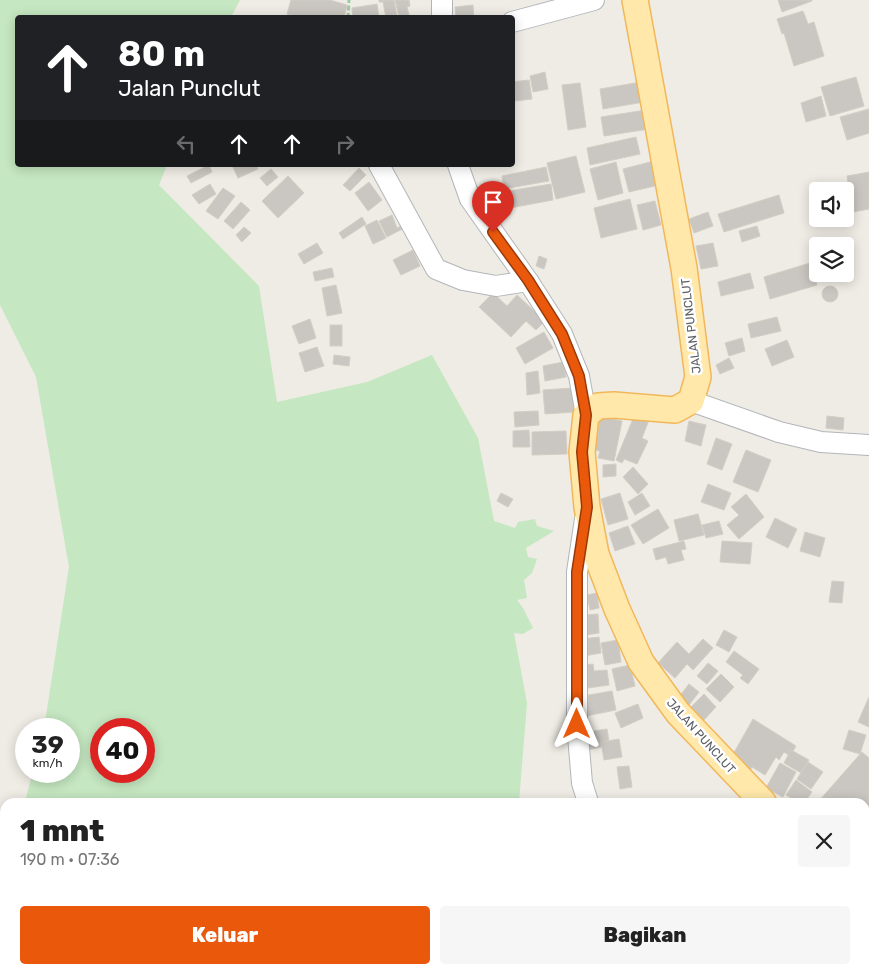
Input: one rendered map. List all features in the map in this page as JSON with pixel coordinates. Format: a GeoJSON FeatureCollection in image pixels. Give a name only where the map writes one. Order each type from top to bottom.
{"type":"FeatureCollection","features":[{"type":"Feature","properties":{"kind":"main road","name":"JALAN PUNCLUT"},"geometry":{"type":"LineString","coordinates":[[635,0],[684,268],[698,377],[691,401]]}},
{"type":"Feature","properties":{"kind":"main road"},"geometry":{"type":"LineString","coordinates":[[586,415],[598,406],[614,405],[675,410],[691,401]]}},
{"type":"Feature","properties":{"kind":"main road","name":"JALAN PUNCLUT"},"geometry":{"type":"LineString","coordinates":[[586,415],[582,452],[587,507],[596,554],[617,609],[641,662],[678,713],[759,798]]}},
{"type":"Feature","properties":{"kind":"street"},"geometry":{"type":"LineString","coordinates":[[442,0],[442,15]]}},
{"type":"Feature","properties":{"kind":"street"},"geometry":{"type":"LineString","coordinates":[[515,21],[594,0]]}},
{"type":"Feature","properties":{"kind":"street"},"geometry":{"type":"LineString","coordinates":[[380,167],[436,269],[464,280],[496,286],[528,280]]}},
{"type":"Feature","properties":{"kind":"street"},"geometry":{"type":"LineString","coordinates":[[459,167],[470,199],[528,280],[562,334],[579,376],[586,415]]}},
{"type":"Feature","properties":{"kind":"street"},"geometry":{"type":"LineString","coordinates":[[691,401],[779,432],[821,442],[869,444]]}},
{"type":"Feature","properties":{"kind":"street"},"geometry":{"type":"LineString","coordinates":[[587,507],[577,572],[577,724],[582,783],[587,798]]}},
{"type":"Feature","properties":{"kind":"path"},"geometry":{"type":"LineString","coordinates":[[348,15],[349,0]]}},
{"type":"Feature","properties":{"kind":"green space"},"geometry":{"type":"Polygon","coordinates":[[[0,0],[240,0],[232,15],[15,15],[15,167],[166,167],[159,185],[259,286],[277,402],[367,382],[432,355],[478,438],[494,521],[515,528],[518,522],[535,519],[537,526],[554,531],[526,548],[528,557],[537,559],[532,573],[524,580],[527,598],[517,600],[533,628],[523,634],[514,633],[527,703],[519,798],[26,798],[30,783],[80,783],[80,718],[46,718],[69,567],[36,377],[0,305],[0,0]]]}},
{"type":"Feature","properties":{"kind":"building"},"geometry":{"type":"Polygon","coordinates":[[[291,0],[330,0],[347,5],[345,15],[287,14],[291,0]]]}},
{"type":"Feature","properties":{"kind":"building"},"geometry":{"type":"Polygon","coordinates":[[[379,0],[394,0],[397,15],[385,15],[383,2],[379,2],[379,0]]]}},
{"type":"Feature","properties":{"kind":"building"},"geometry":{"type":"Polygon","coordinates":[[[395,0],[409,0],[410,6],[407,7],[409,15],[399,15],[395,0]]]}},
{"type":"Feature","properties":{"kind":"building"},"geometry":{"type":"Polygon","coordinates":[[[778,0],[812,0],[812,1],[782,12],[778,0]]]}},
{"type":"Feature","properties":{"kind":"building"},"geometry":{"type":"Polygon","coordinates":[[[377,4],[379,15],[353,15],[352,8],[377,4]]]}},
{"type":"Feature","properties":{"kind":"building"},"geometry":{"type":"Polygon","coordinates":[[[473,5],[474,15],[456,15],[455,7],[473,5]]]}},
{"type":"Feature","properties":{"kind":"building"},"geometry":{"type":"Polygon","coordinates":[[[803,11],[808,24],[814,22],[824,56],[794,66],[784,33],[782,34],[777,19],[803,11]]]}},
{"type":"Feature","properties":{"kind":"building"},"geometry":{"type":"Polygon","coordinates":[[[545,72],[548,89],[533,92],[530,76],[545,72]]]}},
{"type":"Feature","properties":{"kind":"building"},"geometry":{"type":"Polygon","coordinates":[[[856,77],[864,106],[830,116],[821,87],[856,77]]]}},
{"type":"Feature","properties":{"kind":"building"},"geometry":{"type":"Polygon","coordinates":[[[529,80],[532,99],[515,101],[515,82],[529,80]]]}},
{"type":"Feature","properties":{"kind":"building"},"geometry":{"type":"Polygon","coordinates":[[[641,82],[644,102],[603,109],[600,89],[641,82]]]}},
{"type":"Feature","properties":{"kind":"building"},"geometry":{"type":"Polygon","coordinates":[[[580,83],[586,127],[568,130],[562,85],[580,83]]]}},
{"type":"Feature","properties":{"kind":"building"},"geometry":{"type":"Polygon","coordinates":[[[821,96],[826,116],[806,122],[801,103],[821,96]]]}},
{"type":"Feature","properties":{"kind":"building"},"geometry":{"type":"Polygon","coordinates":[[[869,109],[869,133],[847,140],[840,117],[869,109]]]}},
{"type":"Feature","properties":{"kind":"building"},"geometry":{"type":"Polygon","coordinates":[[[646,110],[649,129],[604,136],[601,117],[646,110]]]}},
{"type":"Feature","properties":{"kind":"building"},"geometry":{"type":"Polygon","coordinates":[[[636,137],[640,154],[590,165],[587,148],[636,137]]]}},
{"type":"Feature","properties":{"kind":"building"},"geometry":{"type":"Polygon","coordinates":[[[576,156],[585,192],[556,199],[547,163],[576,156]]]}},
{"type":"Feature","properties":{"kind":"building"},"geometry":{"type":"Polygon","coordinates":[[[654,161],[659,185],[629,192],[623,169],[654,161]]]}},
{"type":"Feature","properties":{"kind":"building"},"geometry":{"type":"Polygon","coordinates":[[[616,162],[623,193],[598,200],[590,169],[616,162]]]}},
{"type":"Feature","properties":{"kind":"building"},"geometry":{"type":"Polygon","coordinates":[[[205,167],[210,167],[212,172],[191,183],[187,176],[205,167]]]}},
{"type":"Feature","properties":{"kind":"building"},"geometry":{"type":"Polygon","coordinates":[[[233,167],[257,167],[258,169],[238,178],[233,167]]]}},
{"type":"Feature","properties":{"kind":"building"},"geometry":{"type":"Polygon","coordinates":[[[546,167],[549,181],[504,189],[502,176],[546,167]]]}},
{"type":"Feature","properties":{"kind":"building"},"geometry":{"type":"Polygon","coordinates":[[[359,168],[366,175],[350,191],[343,185],[359,168]]]}},
{"type":"Feature","properties":{"kind":"building"},"geometry":{"type":"Polygon","coordinates":[[[271,169],[278,177],[267,186],[260,178],[271,169]]]}},
{"type":"Feature","properties":{"kind":"building"},"geometry":{"type":"Polygon","coordinates":[[[869,172],[869,209],[854,212],[854,182],[848,182],[847,176],[869,172]]]}},
{"type":"Feature","properties":{"kind":"building"},"geometry":{"type":"Polygon","coordinates":[[[288,176],[304,193],[278,218],[262,201],[288,176]]]}},
{"type":"Feature","properties":{"kind":"building"},"geometry":{"type":"Polygon","coordinates":[[[369,182],[382,200],[368,211],[355,193],[369,182]]]}},
{"type":"Feature","properties":{"kind":"building"},"geometry":{"type":"Polygon","coordinates":[[[210,184],[216,194],[199,204],[192,195],[210,184]]]}},
{"type":"Feature","properties":{"kind":"building"},"geometry":{"type":"Polygon","coordinates":[[[551,184],[553,200],[510,208],[508,191],[551,184]]]}},
{"type":"Feature","properties":{"kind":"building"},"geometry":{"type":"Polygon","coordinates":[[[223,188],[235,196],[218,219],[206,211],[223,188]]]}},
{"type":"Feature","properties":{"kind":"building"},"geometry":{"type":"Polygon","coordinates":[[[779,195],[784,213],[724,232],[718,214],[779,195]]]}},
{"type":"Feature","properties":{"kind":"building"},"geometry":{"type":"Polygon","coordinates":[[[630,199],[637,229],[601,238],[594,208],[630,199]]]}},
{"type":"Feature","properties":{"kind":"building"},"geometry":{"type":"Polygon","coordinates":[[[655,201],[661,225],[643,230],[637,205],[655,201]]]}},
{"type":"Feature","properties":{"kind":"building"},"geometry":{"type":"Polygon","coordinates":[[[241,202],[250,210],[233,229],[224,221],[241,202]]]}},
{"type":"Feature","properties":{"kind":"building"},"geometry":{"type":"Polygon","coordinates":[[[708,212],[713,226],[694,233],[689,219],[708,212]]]}},
{"type":"Feature","properties":{"kind":"building"},"geometry":{"type":"Polygon","coordinates":[[[392,215],[397,228],[405,224],[406,227],[387,237],[379,221],[392,215]]]}},
{"type":"Feature","properties":{"kind":"building"},"geometry":{"type":"Polygon","coordinates":[[[362,217],[366,224],[343,239],[339,233],[362,217]]]}},
{"type":"Feature","properties":{"kind":"building"},"geometry":{"type":"Polygon","coordinates":[[[377,220],[386,238],[373,244],[365,226],[377,220]]]}},
{"type":"Feature","properties":{"kind":"building"},"geometry":{"type":"Polygon","coordinates":[[[757,226],[760,236],[742,242],[739,231],[757,226]]]}},
{"type":"Feature","properties":{"kind":"building"},"geometry":{"type":"Polygon","coordinates":[[[244,227],[251,233],[242,242],[236,235],[244,227]]]}},
{"type":"Feature","properties":{"kind":"building"},"geometry":{"type":"Polygon","coordinates":[[[317,243],[323,253],[304,264],[298,254],[317,243]]]}},
{"type":"Feature","properties":{"kind":"building"},"geometry":{"type":"Polygon","coordinates":[[[713,243],[718,266],[701,269],[696,246],[713,243]]]}},
{"type":"Feature","properties":{"kind":"building"},"geometry":{"type":"Polygon","coordinates":[[[413,250],[420,266],[401,275],[393,260],[413,250]]]}},
{"type":"Feature","properties":{"kind":"building"},"geometry":{"type":"Polygon","coordinates":[[[539,256],[547,259],[544,269],[536,266],[539,256]]]}},
{"type":"Feature","properties":{"kind":"building"},"geometry":{"type":"Polygon","coordinates":[[[809,263],[809,282],[816,282],[817,285],[770,299],[764,277],[809,263]]]}},
{"type":"Feature","properties":{"kind":"building"},"geometry":{"type":"Polygon","coordinates":[[[332,268],[334,277],[315,281],[313,272],[332,268]]]}},
{"type":"Feature","properties":{"kind":"building"},"geometry":{"type":"Polygon","coordinates":[[[750,273],[754,288],[721,296],[718,282],[750,273]]]}},
{"type":"Feature","properties":{"kind":"building"},"geometry":{"type":"Polygon","coordinates":[[[336,285],[342,313],[327,316],[322,288],[336,285]]]}},
{"type":"Feature","properties":{"kind":"building"},"geometry":{"type":"Polygon","coordinates":[[[827,286],[833,286],[838,291],[836,300],[827,302],[822,297],[822,291],[827,286]]]}},
{"type":"Feature","properties":{"kind":"building"},"geometry":{"type":"Polygon","coordinates":[[[493,293],[507,306],[517,295],[545,321],[536,330],[526,321],[511,337],[479,307],[493,293]]]}},
{"type":"Feature","properties":{"kind":"building"},"geometry":{"type":"Polygon","coordinates":[[[777,317],[781,331],[751,338],[748,324],[777,317]]]}},
{"type":"Feature","properties":{"kind":"building"},"geometry":{"type":"Polygon","coordinates":[[[310,319],[316,338],[299,344],[292,326],[310,319]]]}},
{"type":"Feature","properties":{"kind":"building"},"geometry":{"type":"Polygon","coordinates":[[[330,325],[342,325],[342,346],[330,346],[330,325]]]}},
{"type":"Feature","properties":{"kind":"building"},"geometry":{"type":"Polygon","coordinates":[[[544,332],[553,348],[525,364],[516,348],[544,332]]]}},
{"type":"Feature","properties":{"kind":"building"},"geometry":{"type":"Polygon","coordinates":[[[742,338],[745,351],[729,356],[725,343],[742,338]]]}},
{"type":"Feature","properties":{"kind":"building"},"geometry":{"type":"Polygon","coordinates":[[[787,340],[794,357],[772,366],[765,349],[787,340]]]}},
{"type":"Feature","properties":{"kind":"building"},"geometry":{"type":"Polygon","coordinates":[[[317,347],[324,366],[305,372],[299,353],[317,347]]]}},
{"type":"Feature","properties":{"kind":"building"},"geometry":{"type":"Polygon","coordinates":[[[334,355],[350,357],[349,366],[333,364],[334,355]]]}},
{"type":"Feature","properties":{"kind":"building"},"geometry":{"type":"Polygon","coordinates":[[[729,358],[734,368],[720,374],[716,365],[729,358]]]}},
{"type":"Feature","properties":{"kind":"building"},"geometry":{"type":"Polygon","coordinates":[[[563,362],[566,377],[545,381],[543,366],[563,362]]]}},
{"type":"Feature","properties":{"kind":"building"},"geometry":{"type":"Polygon","coordinates":[[[538,371],[540,393],[527,395],[526,373],[538,371]]]}},
{"type":"Feature","properties":{"kind":"building"},"geometry":{"type":"Polygon","coordinates":[[[573,388],[574,412],[545,414],[543,390],[573,388]]]}},
{"type":"Feature","properties":{"kind":"building"},"geometry":{"type":"Polygon","coordinates":[[[538,411],[539,425],[515,427],[514,412],[538,411]]]}},
{"type":"Feature","properties":{"kind":"building"},"geometry":{"type":"Polygon","coordinates":[[[635,414],[649,420],[642,438],[648,441],[637,464],[624,459],[622,463],[616,460],[635,414]]]}},
{"type":"Feature","properties":{"kind":"building"},"geometry":{"type":"Polygon","coordinates":[[[601,416],[622,421],[614,461],[598,458],[600,451],[594,450],[601,416]]]}},
{"type":"Feature","properties":{"kind":"building"},"geometry":{"type":"Polygon","coordinates":[[[827,416],[844,418],[843,430],[826,428],[827,416]]]}},
{"type":"Feature","properties":{"kind":"building"},"geometry":{"type":"Polygon","coordinates":[[[689,421],[706,425],[701,446],[685,441],[689,421]]]}},
{"type":"Feature","properties":{"kind":"building"},"geometry":{"type":"Polygon","coordinates":[[[529,430],[530,447],[513,447],[513,431],[529,430]]]}},
{"type":"Feature","properties":{"kind":"building"},"geometry":{"type":"Polygon","coordinates":[[[566,431],[567,454],[532,455],[532,432],[566,431]]]}},
{"type":"Feature","properties":{"kind":"building"},"geometry":{"type":"Polygon","coordinates":[[[716,438],[732,444],[722,470],[707,464],[716,438]]]}},
{"type":"Feature","properties":{"kind":"building"},"geometry":{"type":"Polygon","coordinates":[[[746,450],[771,460],[758,492],[733,482],[746,450]]]}},
{"type":"Feature","properties":{"kind":"building"},"geometry":{"type":"Polygon","coordinates":[[[616,464],[616,476],[603,477],[603,465],[616,464]]]}},
{"type":"Feature","properties":{"kind":"building"},"geometry":{"type":"Polygon","coordinates":[[[633,467],[648,484],[638,494],[623,477],[633,467]]]}},
{"type":"Feature","properties":{"kind":"building"},"geometry":{"type":"Polygon","coordinates":[[[708,484],[731,493],[724,510],[701,502],[708,484]]]}},
{"type":"Feature","properties":{"kind":"building"},"geometry":{"type":"Polygon","coordinates":[[[501,493],[513,499],[508,507],[497,501],[501,493]]]}},
{"type":"Feature","properties":{"kind":"building"},"geometry":{"type":"Polygon","coordinates":[[[620,493],[628,519],[608,525],[601,499],[620,493]]]}},
{"type":"Feature","properties":{"kind":"building"},"geometry":{"type":"Polygon","coordinates":[[[642,493],[650,506],[635,515],[628,502],[642,493]]]}},
{"type":"Feature","properties":{"kind":"building"},"geometry":{"type":"Polygon","coordinates":[[[746,494],[764,517],[739,539],[727,525],[739,515],[731,507],[746,494]]]}},
{"type":"Feature","properties":{"kind":"building"},"geometry":{"type":"Polygon","coordinates":[[[658,509],[669,528],[643,544],[631,525],[658,509]]]}},
{"type":"Feature","properties":{"kind":"building"},"geometry":{"type":"Polygon","coordinates":[[[698,514],[704,535],[679,541],[674,520],[698,514]]]}},
{"type":"Feature","properties":{"kind":"building"},"geometry":{"type":"Polygon","coordinates":[[[775,518],[797,529],[788,548],[766,537],[775,518]]]}},
{"type":"Feature","properties":{"kind":"building"},"geometry":{"type":"Polygon","coordinates":[[[719,521],[723,534],[706,538],[702,525],[719,521]]]}},
{"type":"Feature","properties":{"kind":"building"},"geometry":{"type":"Polygon","coordinates":[[[628,526],[635,544],[615,551],[609,533],[628,526]]]}},
{"type":"Feature","properties":{"kind":"building"},"geometry":{"type":"Polygon","coordinates":[[[805,532],[825,538],[820,557],[800,551],[805,532]]]}},
{"type":"Feature","properties":{"kind":"building"},"geometry":{"type":"Polygon","coordinates":[[[684,541],[686,549],[681,550],[684,560],[668,564],[666,557],[656,560],[653,549],[684,541]]]}},
{"type":"Feature","properties":{"kind":"building"},"geometry":{"type":"Polygon","coordinates":[[[722,541],[752,543],[750,564],[720,562],[722,541]]]}},
{"type":"Feature","properties":{"kind":"building"},"geometry":{"type":"Polygon","coordinates":[[[832,581],[844,582],[842,603],[829,602],[832,581]]]}},
{"type":"Feature","properties":{"kind":"building"},"geometry":{"type":"Polygon","coordinates":[[[597,593],[599,608],[590,610],[587,595],[597,593]]]}},
{"type":"Feature","properties":{"kind":"building"},"geometry":{"type":"Polygon","coordinates":[[[598,614],[599,633],[586,635],[584,615],[598,614]]]}},
{"type":"Feature","properties":{"kind":"building"},"geometry":{"type":"Polygon","coordinates":[[[724,630],[737,637],[729,652],[716,645],[724,630]]]}},
{"type":"Feature","properties":{"kind":"building"},"geometry":{"type":"Polygon","coordinates":[[[599,637],[601,653],[584,656],[581,639],[599,637]]]}},
{"type":"Feature","properties":{"kind":"building"},"geometry":{"type":"Polygon","coordinates":[[[703,639],[713,648],[693,670],[687,664],[675,678],[658,663],[677,642],[689,654],[703,639]]]}},
{"type":"Feature","properties":{"kind":"building"},"geometry":{"type":"Polygon","coordinates":[[[618,640],[621,662],[605,665],[601,643],[618,640]]]}},
{"type":"Feature","properties":{"kind":"building"},"geometry":{"type":"Polygon","coordinates":[[[734,651],[759,669],[748,684],[740,678],[743,675],[726,662],[734,651]]]}},
{"type":"Feature","properties":{"kind":"building"},"geometry":{"type":"Polygon","coordinates":[[[708,663],[718,671],[707,684],[697,676],[708,663]]]}},
{"type":"Feature","properties":{"kind":"building"},"geometry":{"type":"Polygon","coordinates":[[[593,664],[594,671],[607,670],[609,685],[588,688],[585,665],[593,664]]]}},
{"type":"Feature","properties":{"kind":"building"},"geometry":{"type":"Polygon","coordinates":[[[630,665],[635,686],[617,691],[612,669],[630,665]]]}},
{"type":"Feature","properties":{"kind":"building"},"geometry":{"type":"Polygon","coordinates":[[[721,674],[734,687],[720,702],[706,689],[721,674]]]}},
{"type":"Feature","properties":{"kind":"building"},"geometry":{"type":"Polygon","coordinates":[[[689,684],[699,692],[689,705],[679,697],[689,684]]]}},
{"type":"Feature","properties":{"kind":"building"},"geometry":{"type":"Polygon","coordinates":[[[612,691],[616,710],[586,716],[583,696],[612,691]]]}},
{"type":"Feature","properties":{"kind":"building"},"geometry":{"type":"Polygon","coordinates":[[[704,694],[716,707],[702,722],[689,709],[704,694]]]}},
{"type":"Feature","properties":{"kind":"building"},"geometry":{"type":"Polygon","coordinates":[[[869,697],[869,727],[858,722],[869,697]]]}},
{"type":"Feature","properties":{"kind":"building"},"geometry":{"type":"Polygon","coordinates":[[[638,704],[643,718],[621,728],[615,713],[638,704]]]}},
{"type":"Feature","properties":{"kind":"building"},"geometry":{"type":"Polygon","coordinates":[[[753,719],[796,746],[790,756],[784,752],[779,760],[776,757],[765,775],[731,758],[753,719]]]}},
{"type":"Feature","properties":{"kind":"building"},"geometry":{"type":"Polygon","coordinates":[[[607,729],[609,741],[601,742],[602,747],[586,750],[584,736],[594,734],[594,731],[607,729]]]}},
{"type":"Feature","properties":{"kind":"building"},"geometry":{"type":"Polygon","coordinates":[[[849,730],[866,735],[860,754],[843,749],[849,730]]]}},
{"type":"Feature","properties":{"kind":"building"},"geometry":{"type":"Polygon","coordinates":[[[619,739],[622,757],[604,760],[601,742],[619,739]]]}},
{"type":"Feature","properties":{"kind":"building"},"geometry":{"type":"Polygon","coordinates":[[[791,750],[809,760],[801,773],[784,763],[791,750]]]}},
{"type":"Feature","properties":{"kind":"building"},"geometry":{"type":"Polygon","coordinates":[[[862,752],[869,758],[869,798],[822,798],[862,752]]]}},
{"type":"Feature","properties":{"kind":"building"},"geometry":{"type":"Polygon","coordinates":[[[808,762],[823,772],[811,789],[797,779],[808,762]]]}},
{"type":"Feature","properties":{"kind":"building"},"geometry":{"type":"Polygon","coordinates":[[[780,763],[796,772],[783,797],[766,788],[780,763]]]}},
{"type":"Feature","properties":{"kind":"building"},"geometry":{"type":"Polygon","coordinates":[[[629,766],[632,787],[620,789],[617,767],[629,766]]]}},
{"type":"Feature","properties":{"kind":"building"},"geometry":{"type":"Polygon","coordinates":[[[796,780],[812,792],[808,798],[791,798],[786,795],[796,780]]]}},
{"type":"Feature","properties":{"kind":"route"},"geometry":{"type":"LineString","coordinates":[[493,232],[528,280],[562,334],[579,376],[586,415],[582,452],[587,507],[577,572],[577,724]]}}]}
